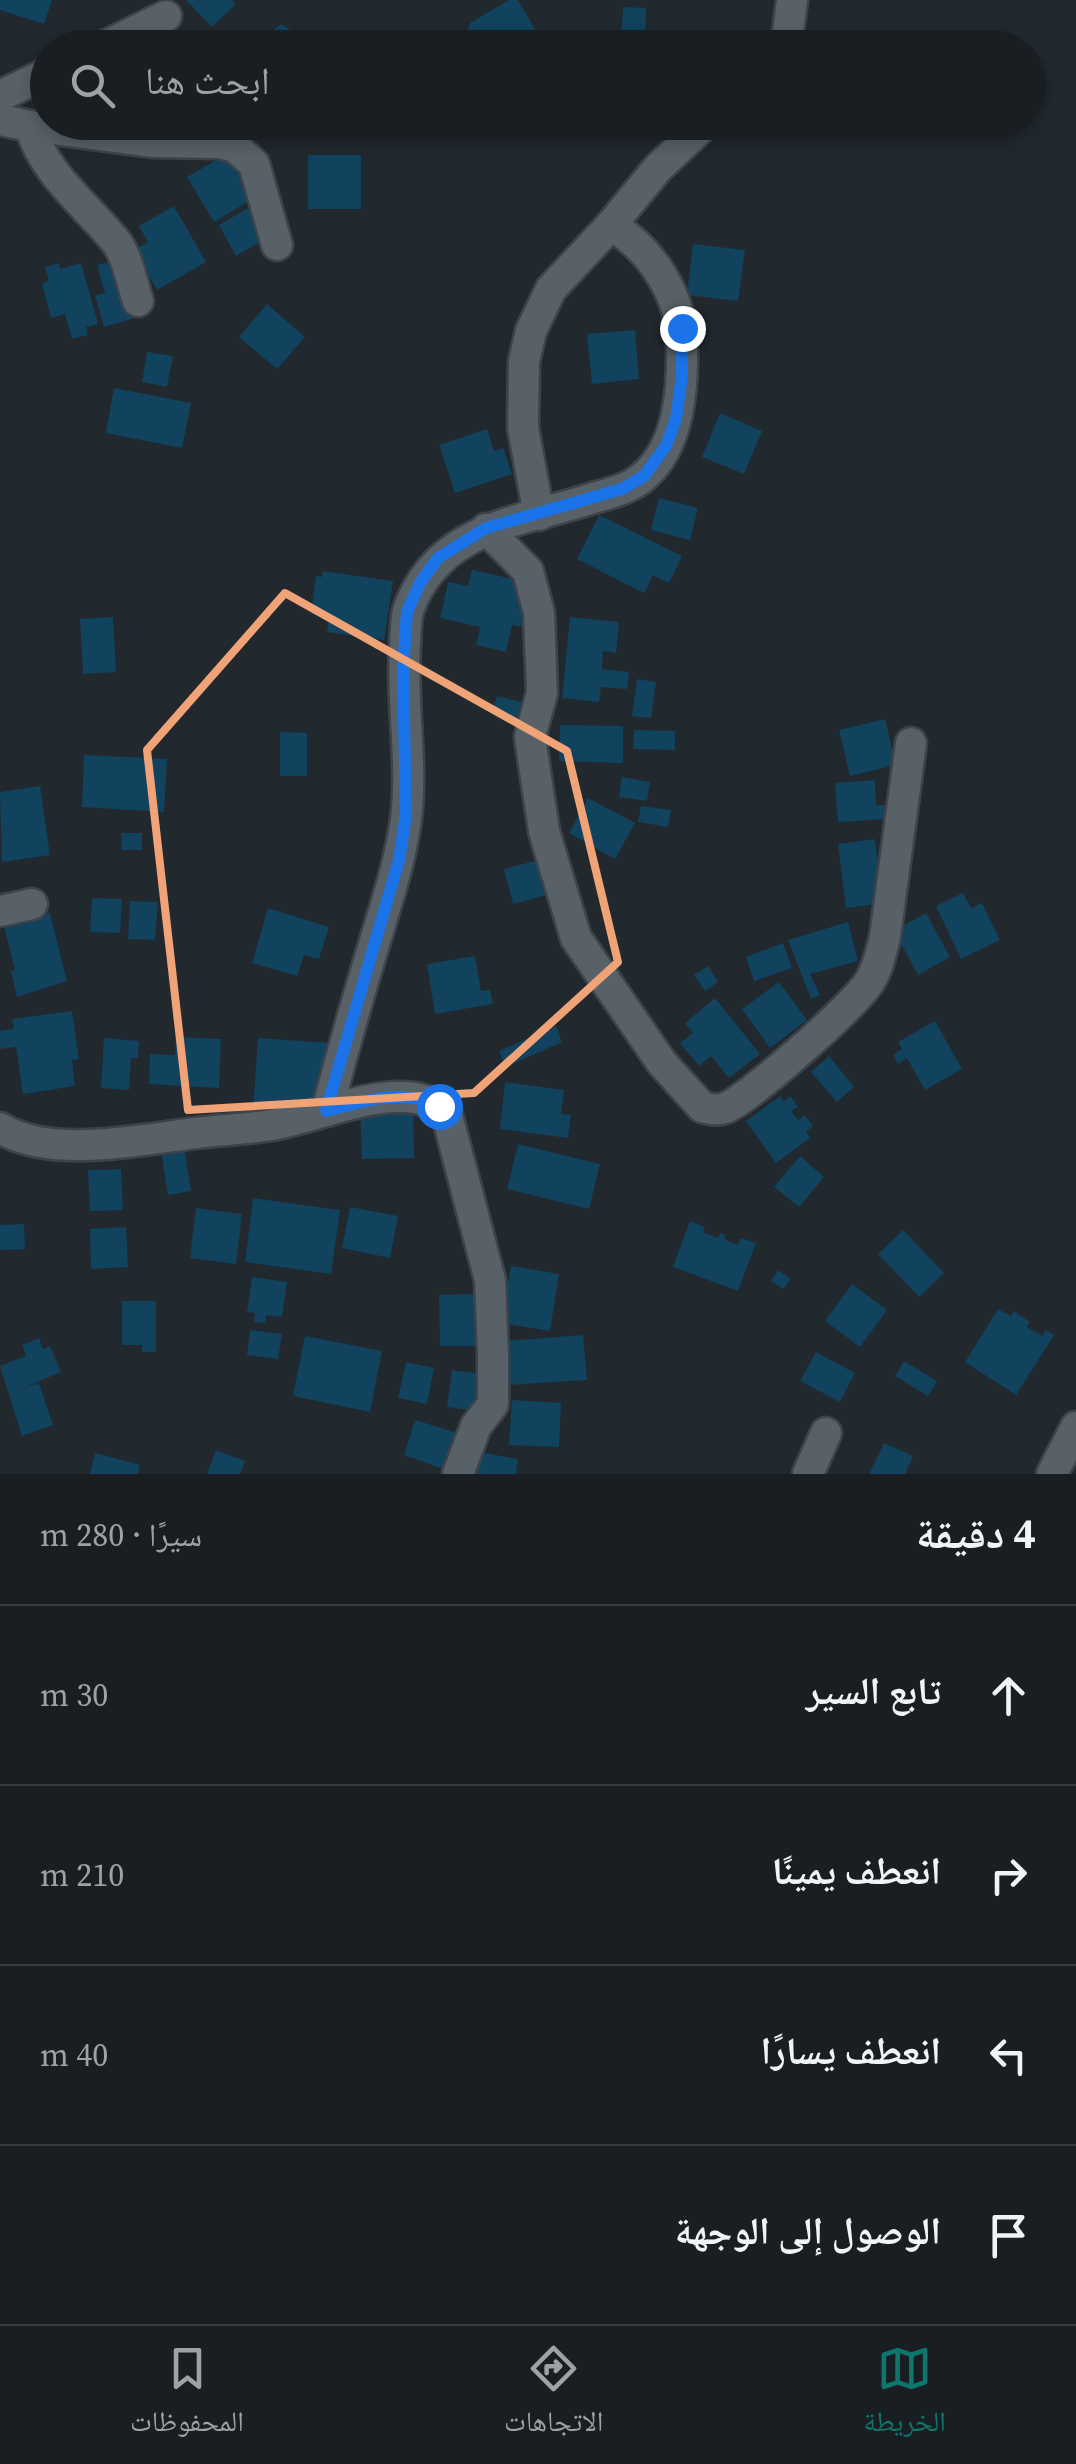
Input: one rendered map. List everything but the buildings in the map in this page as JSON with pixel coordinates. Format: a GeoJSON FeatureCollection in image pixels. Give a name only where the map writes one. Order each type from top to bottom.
{"type":"FeatureCollection","features":[{"type":"Feature","properties":{"kind":"street"},"geometry":{"type":"LineString","coordinates":[[788,30],[792,0]]}},
{"type":"Feature","properties":{"kind":"street"},"geometry":{"type":"LineString","coordinates":[[138,30],[166,16]]}},
{"type":"Feature","properties":{"kind":"street"},"geometry":{"type":"LineString","coordinates":[[0,96],[30,82]]}},
{"type":"Feature","properties":{"kind":"street"},"geometry":{"type":"LineString","coordinates":[[32,140],[50,169],[120,246],[138,302]]}},
{"type":"Feature","properties":{"kind":"street"},"geometry":{"type":"LineString","coordinates":[[138,140],[234,147],[254,164],[277,244]]}},
{"type":"Feature","properties":{"kind":"street"},"geometry":{"type":"LineString","coordinates":[[539,515],[523,428],[524,361],[532,331],[551,288],[688,140]]}},
{"type":"Feature","properties":{"kind":"street"},"geometry":{"type":"LineString","coordinates":[[326,1111],[402,844],[406,815],[403,669],[407,612],[420,583],[438,558],[486,528],[622,489],[644,476],[666,446],[676,419],[682,376],[682,328],[667,282],[648,256],[611,225]]}},
{"type":"Feature","properties":{"kind":"street"},"geometry":{"type":"LineString","coordinates":[[486,528],[528,572],[539,613],[542,693],[530,737],[544,831],[576,938],[662,1063],[702,1108],[725,1108],[739,1099],[794,1057],[869,984],[884,938],[910,743]]}},
{"type":"Feature","properties":{"kind":"street"},"geometry":{"type":"LineString","coordinates":[[0,911],[32,904]]}},
{"type":"Feature","properties":{"kind":"street"},"geometry":{"type":"LineString","coordinates":[[0,1128],[12,1136],[46,1144],[124,1142],[271,1125],[371,1099],[428,1100],[447,1115],[490,1280],[493,1404],[476,1426],[458,1474]]}},
{"type":"Feature","properties":{"kind":"street"},"geometry":{"type":"LineString","coordinates":[[1052,1474],[1076,1427]]}},
{"type":"Feature","properties":{"kind":"street"},"geometry":{"type":"LineString","coordinates":[[808,1474],[826,1433]]}},
{"type":"Feature","properties":{"kind":"highlighted area"},"geometry":{"type":"Polygon","coordinates":[[[285,593],[567,751],[618,962],[474,1093],[188,1110],[147,750],[285,593]]]}},
{"type":"Feature","properties":{"kind":"route"},"geometry":{"type":"LineString","coordinates":[[439,1106],[428,1100],[371,1099],[326,1111],[399,860],[406,815],[403,669],[407,612],[420,583],[438,558],[486,528],[622,489],[644,476],[666,446],[676,419],[682,376],[682,328]]}}]}
